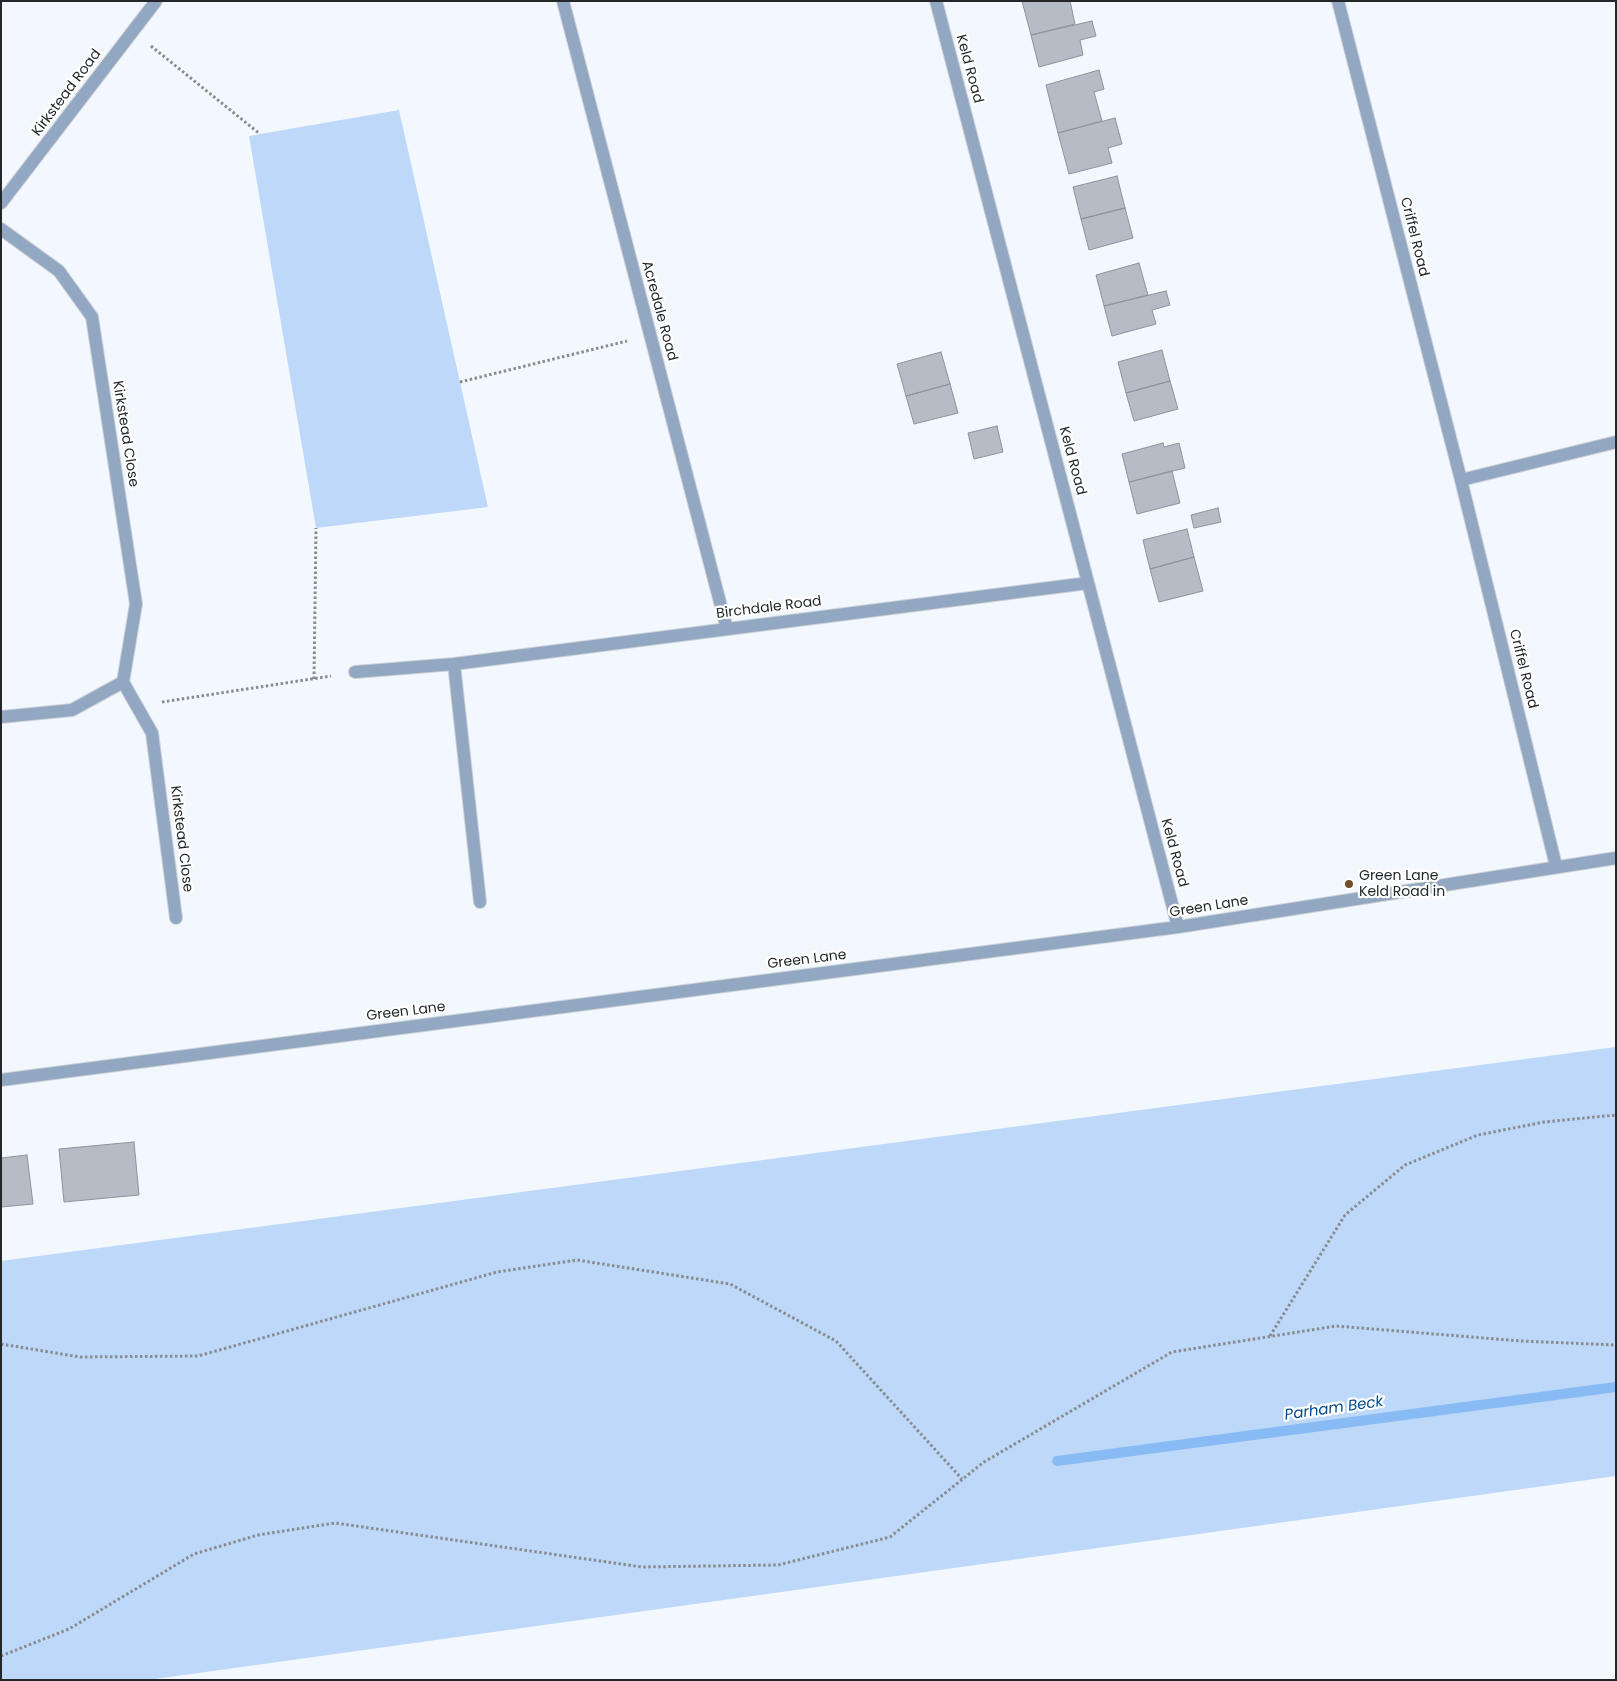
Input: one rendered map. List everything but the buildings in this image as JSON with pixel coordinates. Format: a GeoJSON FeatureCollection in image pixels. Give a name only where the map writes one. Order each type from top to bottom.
{"type":"FeatureCollection","features":[{"type":"Feature","properties":{"kind":"street","name":"Kirkstead Road"},"geometry":{"type":"LineString","coordinates":[[1,203],[156,1]]}},
{"type":"Feature","properties":{"kind":"street","name":"Acredale Road"},"geometry":{"type":"LineString","coordinates":[[563,1],[727,629]]}},
{"type":"Feature","properties":{"kind":"street","name":"Keld Road"},"geometry":{"type":"LineString","coordinates":[[936,1],[1178,928]]}},
{"type":"Feature","properties":{"kind":"street","name":"Criffel Road"},"geometry":{"type":"LineString","coordinates":[[1338,1],[1461,480],[1556,866]]}},
{"type":"Feature","properties":{"kind":"street","name":"Kirkstead Close"},"geometry":{"type":"LineString","coordinates":[[1,229],[59,272],[92,316],[136,604],[123,682],[152,733],[176,918]]}},
{"type":"Feature","properties":{"kind":"street"},"geometry":{"type":"LineString","coordinates":[[1461,480],[1616,442]]}},
{"type":"Feature","properties":{"kind":"street","name":"Birchdale Road"},"geometry":{"type":"LineString","coordinates":[[354,672],[454,664],[1088,582]]}},
{"type":"Feature","properties":{"kind":"street"},"geometry":{"type":"LineString","coordinates":[[454,664],[480,902]]}},
{"type":"Feature","properties":{"kind":"street"},"geometry":{"type":"LineString","coordinates":[[1,717],[72,710],[123,682]]}},
{"type":"Feature","properties":{"kind":"street","name":"Green Lane"},"geometry":{"type":"LineString","coordinates":[[1,1080],[1178,928],[1556,866],[1616,858]]}},
{"type":"Feature","properties":{"kind":"path"},"geometry":{"type":"LineString","coordinates":[[132,32],[260,134]]}},
{"type":"Feature","properties":{"kind":"path"},"geometry":{"type":"LineString","coordinates":[[460,382],[650,336]]}},
{"type":"Feature","properties":{"kind":"path"},"geometry":{"type":"LineString","coordinates":[[314,679],[316,528]]}},
{"type":"Feature","properties":{"kind":"path"},"geometry":{"type":"LineString","coordinates":[[137,706],[354,672]]}},
{"type":"Feature","properties":{"kind":"path"},"geometry":{"type":"LineString","coordinates":[[1270,1337],[1345,1215],[1405,1165],[1478,1135],[1544,1122],[1616,1115]]}},
{"type":"Feature","properties":{"kind":"path"},"geometry":{"type":"LineString","coordinates":[[1,1344],[80,1356],[198,1356],[497,1272],[577,1260],[730,1284],[836,1341],[962,1479]]}},
{"type":"Feature","properties":{"kind":"path"},"geometry":{"type":"LineString","coordinates":[[1,1656],[68,1629],[194,1554],[258,1535],[335,1523],[642,1567],[778,1565],[890,1537],[984,1462],[1172,1352],[1336,1326],[1521,1341],[1616,1344]]}},
{"type":"Feature","properties":{"kind":"shaded area"},"geometry":{"type":"Polygon","coordinates":[[[399,110],[488,507],[316,528],[249,136],[399,110]]]}},
{"type":"Feature","properties":{"kind":"shaded area"},"geometry":{"type":"Polygon","coordinates":[[[1616,1047],[1616,1476],[148,1680],[1,1680],[1,1261],[1616,1047]]]}},
{"type":"Feature","properties":{"kind":"waterway","name":"Parham Beck"},"geometry":{"type":"LineString","coordinates":[[1057,1461],[1616,1387]]}},
{"type":"Feature","properties":{"kind":"place","name":"Green Lane Keld Road in"},"geometry":{"type":"Point","coordinates":[1349,884]}}]}
